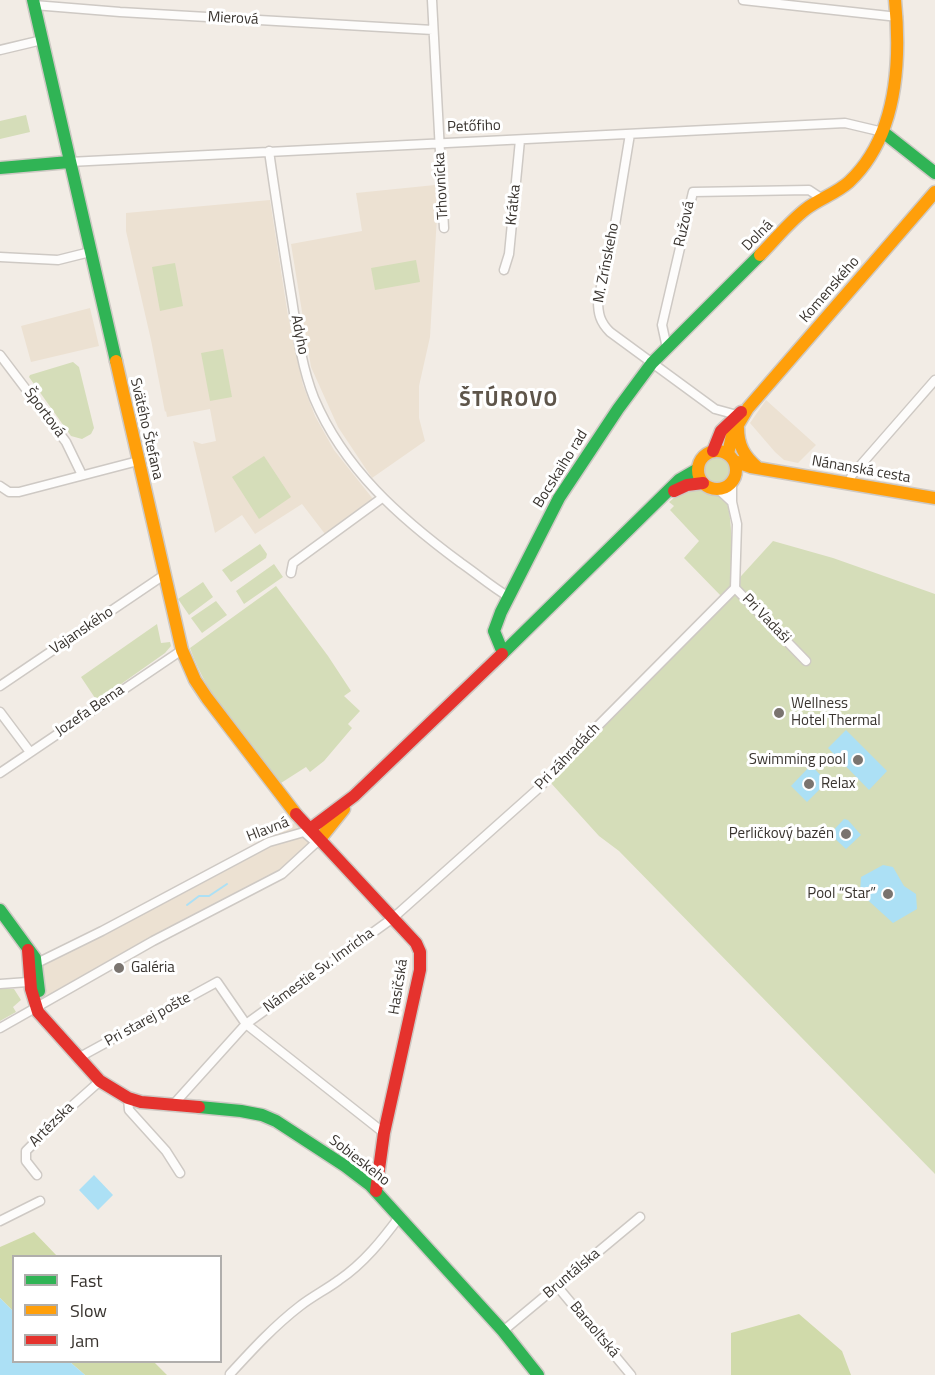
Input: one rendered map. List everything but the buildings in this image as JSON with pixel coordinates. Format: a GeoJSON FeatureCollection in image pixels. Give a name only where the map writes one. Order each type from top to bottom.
{"type":"FeatureCollection","features":[{"type":"Feature","properties":{"kind":"street","name":"Trhovnícka"},"geometry":{"type":"LineString","coordinates":[[432,0],[444,228]]}},
{"type":"Feature","properties":{"kind":"street"},"geometry":{"type":"LineString","coordinates":[[742,0],[898,17]]}},
{"type":"Feature","properties":{"kind":"street","name":"Dolná"},"geometry":{"type":"LineString","coordinates":[[652,363],[804,212],[821,198],[848,183],[864,164],[883,132],[893,93],[898,53],[898,17],[895,0]]}},
{"type":"Feature","properties":{"kind":"street","name":"Mierová"},"geometry":{"type":"LineString","coordinates":[[34,2],[132,13],[433,30]]}},
{"type":"Feature","properties":{"kind":"street","name":"Svätého Štefana"},"geometry":{"type":"LineString","coordinates":[[34,2],[182,650],[195,680],[207,698],[307,830]]}},
{"type":"Feature","properties":{"kind":"street"},"geometry":{"type":"LineString","coordinates":[[0,50],[42,40]]}},
{"type":"Feature","properties":{"kind":"street","name":"Petőfiho"},"geometry":{"type":"LineString","coordinates":[[0,168],[269,151],[845,123],[883,132],[935,173]]}},
{"type":"Feature","properties":{"kind":"street","name":"M. Zrínskeho"},"geometry":{"type":"LineString","coordinates":[[630,134],[615,225],[598,300],[601,321],[610,332],[715,409]]}},
{"type":"Feature","properties":{"kind":"street","name":"Krátka"},"geometry":{"type":"LineString","coordinates":[[504,270],[509,254],[520,140]]}},
{"type":"Feature","properties":{"kind":"street","name":"Adyho"},"geometry":{"type":"LineString","coordinates":[[269,151],[305,367],[314,397],[335,439],[358,472],[413,527],[509,597]]}},
{"type":"Feature","properties":{"kind":"street","name":"Ružová"},"geometry":{"type":"LineString","coordinates":[[667,348],[662,325],[693,192],[809,190],[821,198]]}},
{"type":"Feature","properties":{"kind":"street","name":"Komenského"},"geometry":{"type":"LineString","coordinates":[[721,431],[741,416],[935,192]]}},
{"type":"Feature","properties":{"kind":"street"},"geometry":{"type":"LineString","coordinates":[[0,257],[58,260],[90,252]]}},
{"type":"Feature","properties":{"kind":"street","name":"Športová"},"geometry":{"type":"LineString","coordinates":[[0,355],[66,442],[82,475]]}},
{"type":"Feature","properties":{"kind":"street","name":"Bocskaiho rad"},"geometry":{"type":"LineString","coordinates":[[509,597],[544,526],[574,473],[652,363]]}},
{"type":"Feature","properties":{"kind":"street"},"geometry":{"type":"LineString","coordinates":[[848,484],[852,475],[935,380]]}},
{"type":"Feature","properties":{"kind":"street"},"geometry":{"type":"LineString","coordinates":[[715,409],[741,416]]}},
{"type":"Feature","properties":{"kind":"street"},"geometry":{"type":"LineString","coordinates":[[715,409],[722,420],[721,431],[712,451],[702,458],[698,470],[703,483],[710,488],[726,487],[733,480],[736,469],[729,443],[741,416]]}},
{"type":"Feature","properties":{"kind":"street"},"geometry":{"type":"LineString","coordinates":[[741,416],[738,441],[740,449],[746,458],[759,468]]}},
{"type":"Feature","properties":{"kind":"street"},"geometry":{"type":"LineString","coordinates":[[712,451],[731,457]]}},
{"type":"Feature","properties":{"kind":"street","name":"Nánanská cesta"},"geometry":{"type":"LineString","coordinates":[[731,457],[739,464],[935,498]]}},
{"type":"Feature","properties":{"kind":"street"},"geometry":{"type":"LineString","coordinates":[[0,486],[9,492],[19,492],[138,461]]}},
{"type":"Feature","properties":{"kind":"street","name":"Hlavná"},"geometry":{"type":"LineString","coordinates":[[37,963],[269,842],[307,830],[354,796],[679,480],[698,470]]}},
{"type":"Feature","properties":{"kind":"street"},"geometry":{"type":"LineString","coordinates":[[733,480],[782,472]]}},
{"type":"Feature","properties":{"kind":"street","name":"Pri Vadaši"},"geometry":{"type":"LineString","coordinates":[[733,480],[732,502],[737,524],[735,588],[806,661]]}},
{"type":"Feature","properties":{"kind":"street","name":"Hlavná"},"geometry":{"type":"LineString","coordinates":[[660,500],[687,485],[703,483]]}},
{"type":"Feature","properties":{"kind":"street"},"geometry":{"type":"LineString","coordinates":[[718,489],[732,502]]}},
{"type":"Feature","properties":{"kind":"street"},"geometry":{"type":"LineString","coordinates":[[291,573],[293,563],[382,498]]}},
{"type":"Feature","properties":{"kind":"street","name":"Vajanského"},"geometry":{"type":"LineString","coordinates":[[0,686],[164,575]]}},
{"type":"Feature","properties":{"kind":"street","name":"Pri záhradách"},"geometry":{"type":"LineString","coordinates":[[393,918],[540,787],[570,753],[735,588]]}},
{"type":"Feature","properties":{"kind":"street"},"geometry":{"type":"LineString","coordinates":[[503,653],[494,631],[509,597]]}},
{"type":"Feature","properties":{"kind":"street","name":"Jozefa Bema"},"geometry":{"type":"LineString","coordinates":[[0,773],[182,650]]}},
{"type":"Feature","properties":{"kind":"street"},"geometry":{"type":"LineString","coordinates":[[0,712],[30,752]]}},
{"type":"Feature","properties":{"kind":"street","name":"Hlavná"},"geometry":{"type":"LineString","coordinates":[[0,1028],[153,941],[282,874],[318,842],[354,796]]}},
{"type":"Feature","properties":{"kind":"street","name":"Hasičská"},"geometry":{"type":"LineString","coordinates":[[307,830],[393,918],[416,943],[420,952],[420,962],[384,1133],[376,1191]]}},
{"type":"Feature","properties":{"kind":"street"},"geometry":{"type":"LineString","coordinates":[[0,910],[22,938],[37,963],[39,994],[37,1007]]}},
{"type":"Feature","properties":{"kind":"street","name":"Námestie Sv. Imricha"},"geometry":{"type":"LineString","coordinates":[[173,1105],[246,1024],[393,918]]}},
{"type":"Feature","properties":{"kind":"street","name":"Sobieskeho"},"geometry":{"type":"LineString","coordinates":[[28,950],[31,989],[38,1012],[100,1081],[128,1098],[241,1112],[276,1121],[345,1166],[376,1191],[400,1215],[503,1331],[538,1375]]}},
{"type":"Feature","properties":{"kind":"street"},"geometry":{"type":"LineString","coordinates":[[0,984],[28,982]]}},
{"type":"Feature","properties":{"kind":"street","name":"Pri starej pošte"},"geometry":{"type":"LineString","coordinates":[[78,1058],[217,982],[246,1024]]}},
{"type":"Feature","properties":{"kind":"street","name":"Námestie Sv. Imricha"},"geometry":{"type":"LineString","coordinates":[[246,1024],[384,1133]]}},
{"type":"Feature","properties":{"kind":"street","name":"Artézska"},"geometry":{"type":"LineString","coordinates":[[37,1175],[26,1161],[26,1151],[63,1113],[100,1081]]}},
{"type":"Feature","properties":{"kind":"street"},"geometry":{"type":"LineString","coordinates":[[128,1098],[129,1110],[166,1150],[180,1173]]}},
{"type":"Feature","properties":{"kind":"street"},"geometry":{"type":"LineString","coordinates":[[0,1221],[40,1201]]}},
{"type":"Feature","properties":{"kind":"street"},"geometry":{"type":"LineString","coordinates":[[230,1374],[266,1335],[288,1316],[310,1298],[350,1272],[383,1239],[400,1215]]}},
{"type":"Feature","properties":{"kind":"street","name":"Bruntálska"},"geometry":{"type":"LineString","coordinates":[[503,1331],[640,1217]]}},
{"type":"Feature","properties":{"kind":"street","name":"Baraoltská"},"geometry":{"type":"LineString","coordinates":[[557,1286],[631,1375]]}},
{"type":"Feature","properties":{"kind":"shaded area"},"geometry":{"type":"Polygon","coordinates":[[[435,185],[437,216],[430,337],[419,386],[419,418],[425,441],[372,478],[338,427],[311,367],[291,244],[362,231],[356,193],[435,185]]]}},
{"type":"Feature","properties":{"kind":"shaded area"},"geometry":{"type":"Polygon","coordinates":[[[270,200],[288,316],[303,385],[315,416],[334,450],[373,499],[325,534],[302,504],[255,534],[242,515],[215,533],[193,441],[202,444],[216,441],[210,409],[167,417],[126,231],[126,213],[270,200]]]}},
{"type":"Feature","properties":{"kind":"shaded area"},"geometry":{"type":"Polygon","coordinates":[[[90,308],[99,346],[31,362],[21,326],[90,308]]]}},
{"type":"Feature","properties":{"kind":"shaded area"},"geometry":{"type":"Polygon","coordinates":[[[766,400],[816,445],[798,463],[784,460],[750,423],[766,400]]]}},
{"type":"Feature","properties":{"kind":"shaded area"},"geometry":{"type":"Polygon","coordinates":[[[297,821],[320,845],[280,880],[44,1006],[41,964],[280,833],[297,821]]]}},
{"type":"Feature","properties":{"kind":"green space"},"geometry":{"type":"Polygon","coordinates":[[[26,115],[30,132],[0,139],[0,121],[26,115]]]}},
{"type":"Feature","properties":{"kind":"green space"},"geometry":{"type":"Polygon","coordinates":[[[416,260],[420,282],[375,290],[371,268],[416,260]]]}},
{"type":"Feature","properties":{"kind":"green space"},"geometry":{"type":"Polygon","coordinates":[[[175,263],[183,306],[160,311],[152,267],[175,263]]]}},
{"type":"Feature","properties":{"kind":"green space"},"geometry":{"type":"Polygon","coordinates":[[[223,349],[232,397],[210,401],[201,353],[223,349]]]}},
{"type":"Feature","properties":{"kind":"green space"},"geometry":{"type":"Polygon","coordinates":[[[73,362],[79,367],[94,428],[91,434],[82,439],[71,436],[29,377],[73,362]]]}},
{"type":"Feature","properties":{"kind":"green space"},"geometry":{"type":"Polygon","coordinates":[[[264,456],[291,497],[259,519],[232,477],[264,456]]]}},
{"type":"Feature","properties":{"kind":"green space"},"geometry":{"type":"Polygon","coordinates":[[[717,456],[727,460],[731,470],[727,480],[717,484],[707,480],[703,470],[707,460],[717,456]]]}},
{"type":"Feature","properties":{"kind":"green space"},"geometry":{"type":"Polygon","coordinates":[[[695,487],[719,494],[728,506],[731,528],[732,586],[773,541],[833,558],[935,594],[935,1174],[619,851],[599,836],[550,782],[548,772],[722,597],[684,558],[699,541],[670,510],[674,506],[669,502],[679,494],[695,487]]]}},
{"type":"Feature","properties":{"kind":"green space"},"geometry":{"type":"Polygon","coordinates":[[[260,544],[267,554],[266,558],[231,582],[222,570],[260,544]]]}},
{"type":"Feature","properties":{"kind":"green space"},"geometry":{"type":"Polygon","coordinates":[[[274,564],[283,577],[244,604],[236,591],[274,564]]]}},
{"type":"Feature","properties":{"kind":"green space"},"geometry":{"type":"Polygon","coordinates":[[[203,582],[213,597],[189,615],[178,599],[203,582]]]}},
{"type":"Feature","properties":{"kind":"green space"},"geometry":{"type":"Polygon","coordinates":[[[276,586],[351,691],[344,696],[360,711],[348,724],[352,728],[324,761],[310,772],[306,767],[281,783],[217,702],[190,648],[276,586]]]}},
{"type":"Feature","properties":{"kind":"green space"},"geometry":{"type":"Polygon","coordinates":[[[216,601],[227,615],[202,633],[191,618],[216,601]]]}},
{"type":"Feature","properties":{"kind":"green space"},"geometry":{"type":"Polygon","coordinates":[[[157,624],[161,643],[170,642],[171,646],[165,653],[97,701],[81,677],[157,624]]]}},
{"type":"Feature","properties":{"kind":"green space"},"geometry":{"type":"Polygon","coordinates":[[[0,989],[14,989],[21,1000],[13,1007],[16,1012],[0,1021],[0,989]]]}},
{"type":"Feature","properties":{"kind":"green space"},"geometry":{"type":"Polygon","coordinates":[[[34,1232],[56,1255],[12,1255],[12,1310],[0,1298],[0,1247],[34,1232]]]}},
{"type":"Feature","properties":{"kind":"green space"},"geometry":{"type":"Polygon","coordinates":[[[799,1314],[842,1351],[851,1375],[731,1375],[731,1333],[799,1314]]]}},
{"type":"Feature","properties":{"kind":"green space"},"geometry":{"type":"Polygon","coordinates":[[[71,1363],[155,1363],[167,1375],[85,1375],[71,1363]]]}},
{"type":"Feature","properties":{"kind":"water","name":"Swimming pool"},"geometry":{"type":"Polygon","coordinates":[[[846,730],[887,771],[869,790],[828,748],[846,730]]]}},
{"type":"Feature","properties":{"kind":"water","name":"Relax"},"geometry":{"type":"Polygon","coordinates":[[[811,765],[827,782],[807,802],[791,786],[811,765]]]}},
{"type":"Feature","properties":{"kind":"water","name":"Perličkový bazén"},"geometry":{"type":"Polygon","coordinates":[[[844,819],[848,820],[861,835],[846,849],[830,834],[844,819]]]}},
{"type":"Feature","properties":{"kind":"water","name":"Pool “Star”"},"geometry":{"type":"Polygon","coordinates":[[[883,865],[893,867],[904,886],[916,894],[917,909],[893,923],[860,893],[861,877],[883,865]]]}},
{"type":"Feature","properties":{"kind":"water"},"geometry":{"type":"Polygon","coordinates":[[[94,1175],[113,1195],[98,1210],[79,1190],[94,1175]]]}},
{"type":"Feature","properties":{"kind":"water"},"geometry":{"type":"Polygon","coordinates":[[[0,1298],[12,1310],[12,1363],[71,1363],[85,1375],[0,1375],[0,1298]]]}},
{"type":"Feature","properties":{"kind":"waterway"},"geometry":{"type":"LineString","coordinates":[[187,905],[199,896],[209,896],[227,884]]}},
{"type":"Feature","properties":{"kind":"traffic: fast"},"geometry":{"type":"LineString","coordinates":[[33,0],[116,361]]}},
{"type":"Feature","properties":{"kind":"traffic: fast"},"geometry":{"type":"LineString","coordinates":[[883,132],[935,173]]}},
{"type":"Feature","properties":{"kind":"traffic: fast"},"geometry":{"type":"LineString","coordinates":[[0,168],[69,162]]}},
{"type":"Feature","properties":{"kind":"traffic: fast"},"geometry":{"type":"LineString","coordinates":[[503,653],[494,631],[501,612],[559,498],[618,409],[652,363],[760,255]]}},
{"type":"Feature","properties":{"kind":"traffic: fast"},"geometry":{"type":"LineString","coordinates":[[502,654],[679,480],[698,469]]}},
{"type":"Feature","properties":{"kind":"traffic: fast"},"geometry":{"type":"LineString","coordinates":[[0,910],[35,958],[39,991]]}},
{"type":"Feature","properties":{"kind":"traffic: fast"},"geometry":{"type":"LineString","coordinates":[[199,1107],[241,1111],[262,1115],[276,1121],[370,1185],[503,1331],[538,1375]]}},
{"type":"Feature","properties":{"kind":"traffic: slow"},"geometry":{"type":"LineString","coordinates":[[760,255],[800,214],[849,182],[865,164],[877,143],[886,121],[896,73],[895,0]]}},
{"type":"Feature","properties":{"kind":"traffic: slow"},"geometry":{"type":"LineString","coordinates":[[728,454],[732,435],[748,408],[935,192]]}},
{"type":"Feature","properties":{"kind":"traffic: slow"},"geometry":{"type":"LineString","coordinates":[[116,361],[182,650],[195,680],[207,698],[296,814]]}},
{"type":"Feature","properties":{"kind":"traffic: slow"},"geometry":{"type":"LineString","coordinates":[[738,428],[743,450],[757,467]]}},
{"type":"Feature","properties":{"kind":"traffic: slow"},"geometry":{"type":"LineString","coordinates":[[717,451],[731,456],[736,470],[731,484],[717,489],[703,484],[698,470],[703,456],[717,451]]}},
{"type":"Feature","properties":{"kind":"traffic: slow"},"geometry":{"type":"LineString","coordinates":[[734,461],[751,467],[935,498]]}},
{"type":"Feature","properties":{"kind":"traffic: slow"},"geometry":{"type":"LineString","coordinates":[[320,839],[344,809]]}},
{"type":"Feature","properties":{"kind":"traffic: jam"},"geometry":{"type":"LineString","coordinates":[[713,451],[721,431],[741,412]]}},
{"type":"Feature","properties":{"kind":"traffic: jam"},"geometry":{"type":"LineString","coordinates":[[674,491],[687,485],[703,483]]}},
{"type":"Feature","properties":{"kind":"traffic: jam"},"geometry":{"type":"LineString","coordinates":[[310,829],[354,796],[502,654]]}},
{"type":"Feature","properties":{"kind":"traffic: jam"},"geometry":{"type":"LineString","coordinates":[[296,814],[416,943],[420,952],[420,970],[384,1133],[376,1191]]}},
{"type":"Feature","properties":{"kind":"traffic: jam"},"geometry":{"type":"LineString","coordinates":[[28,950],[31,989],[38,1012],[100,1081],[128,1098],[141,1102],[199,1107]]}},
{"type":"Feature","properties":{"kind":"place","name":"Wellness Hotel Thermal"},"geometry":{"type":"Point","coordinates":[779,713]}},
{"type":"Feature","properties":{"kind":"place","name":"Swimming pool"},"geometry":{"type":"Point","coordinates":[858,760]}},
{"type":"Feature","properties":{"kind":"place","name":"Relax"},"geometry":{"type":"Point","coordinates":[809,784]}},
{"type":"Feature","properties":{"kind":"place","name":"Perličkový bazén"},"geometry":{"type":"Point","coordinates":[846,834]}},
{"type":"Feature","properties":{"kind":"place","name":"Pool “Star”"},"geometry":{"type":"Point","coordinates":[888,894]}},
{"type":"Feature","properties":{"kind":"place","name":"Galéria"},"geometry":{"type":"Point","coordinates":[119,968]}},
{"type":"Feature","properties":{"kind":"district","name":"ŠTÚROVO"},"geometry":{"type":"Point","coordinates":[509,401]}}]}
